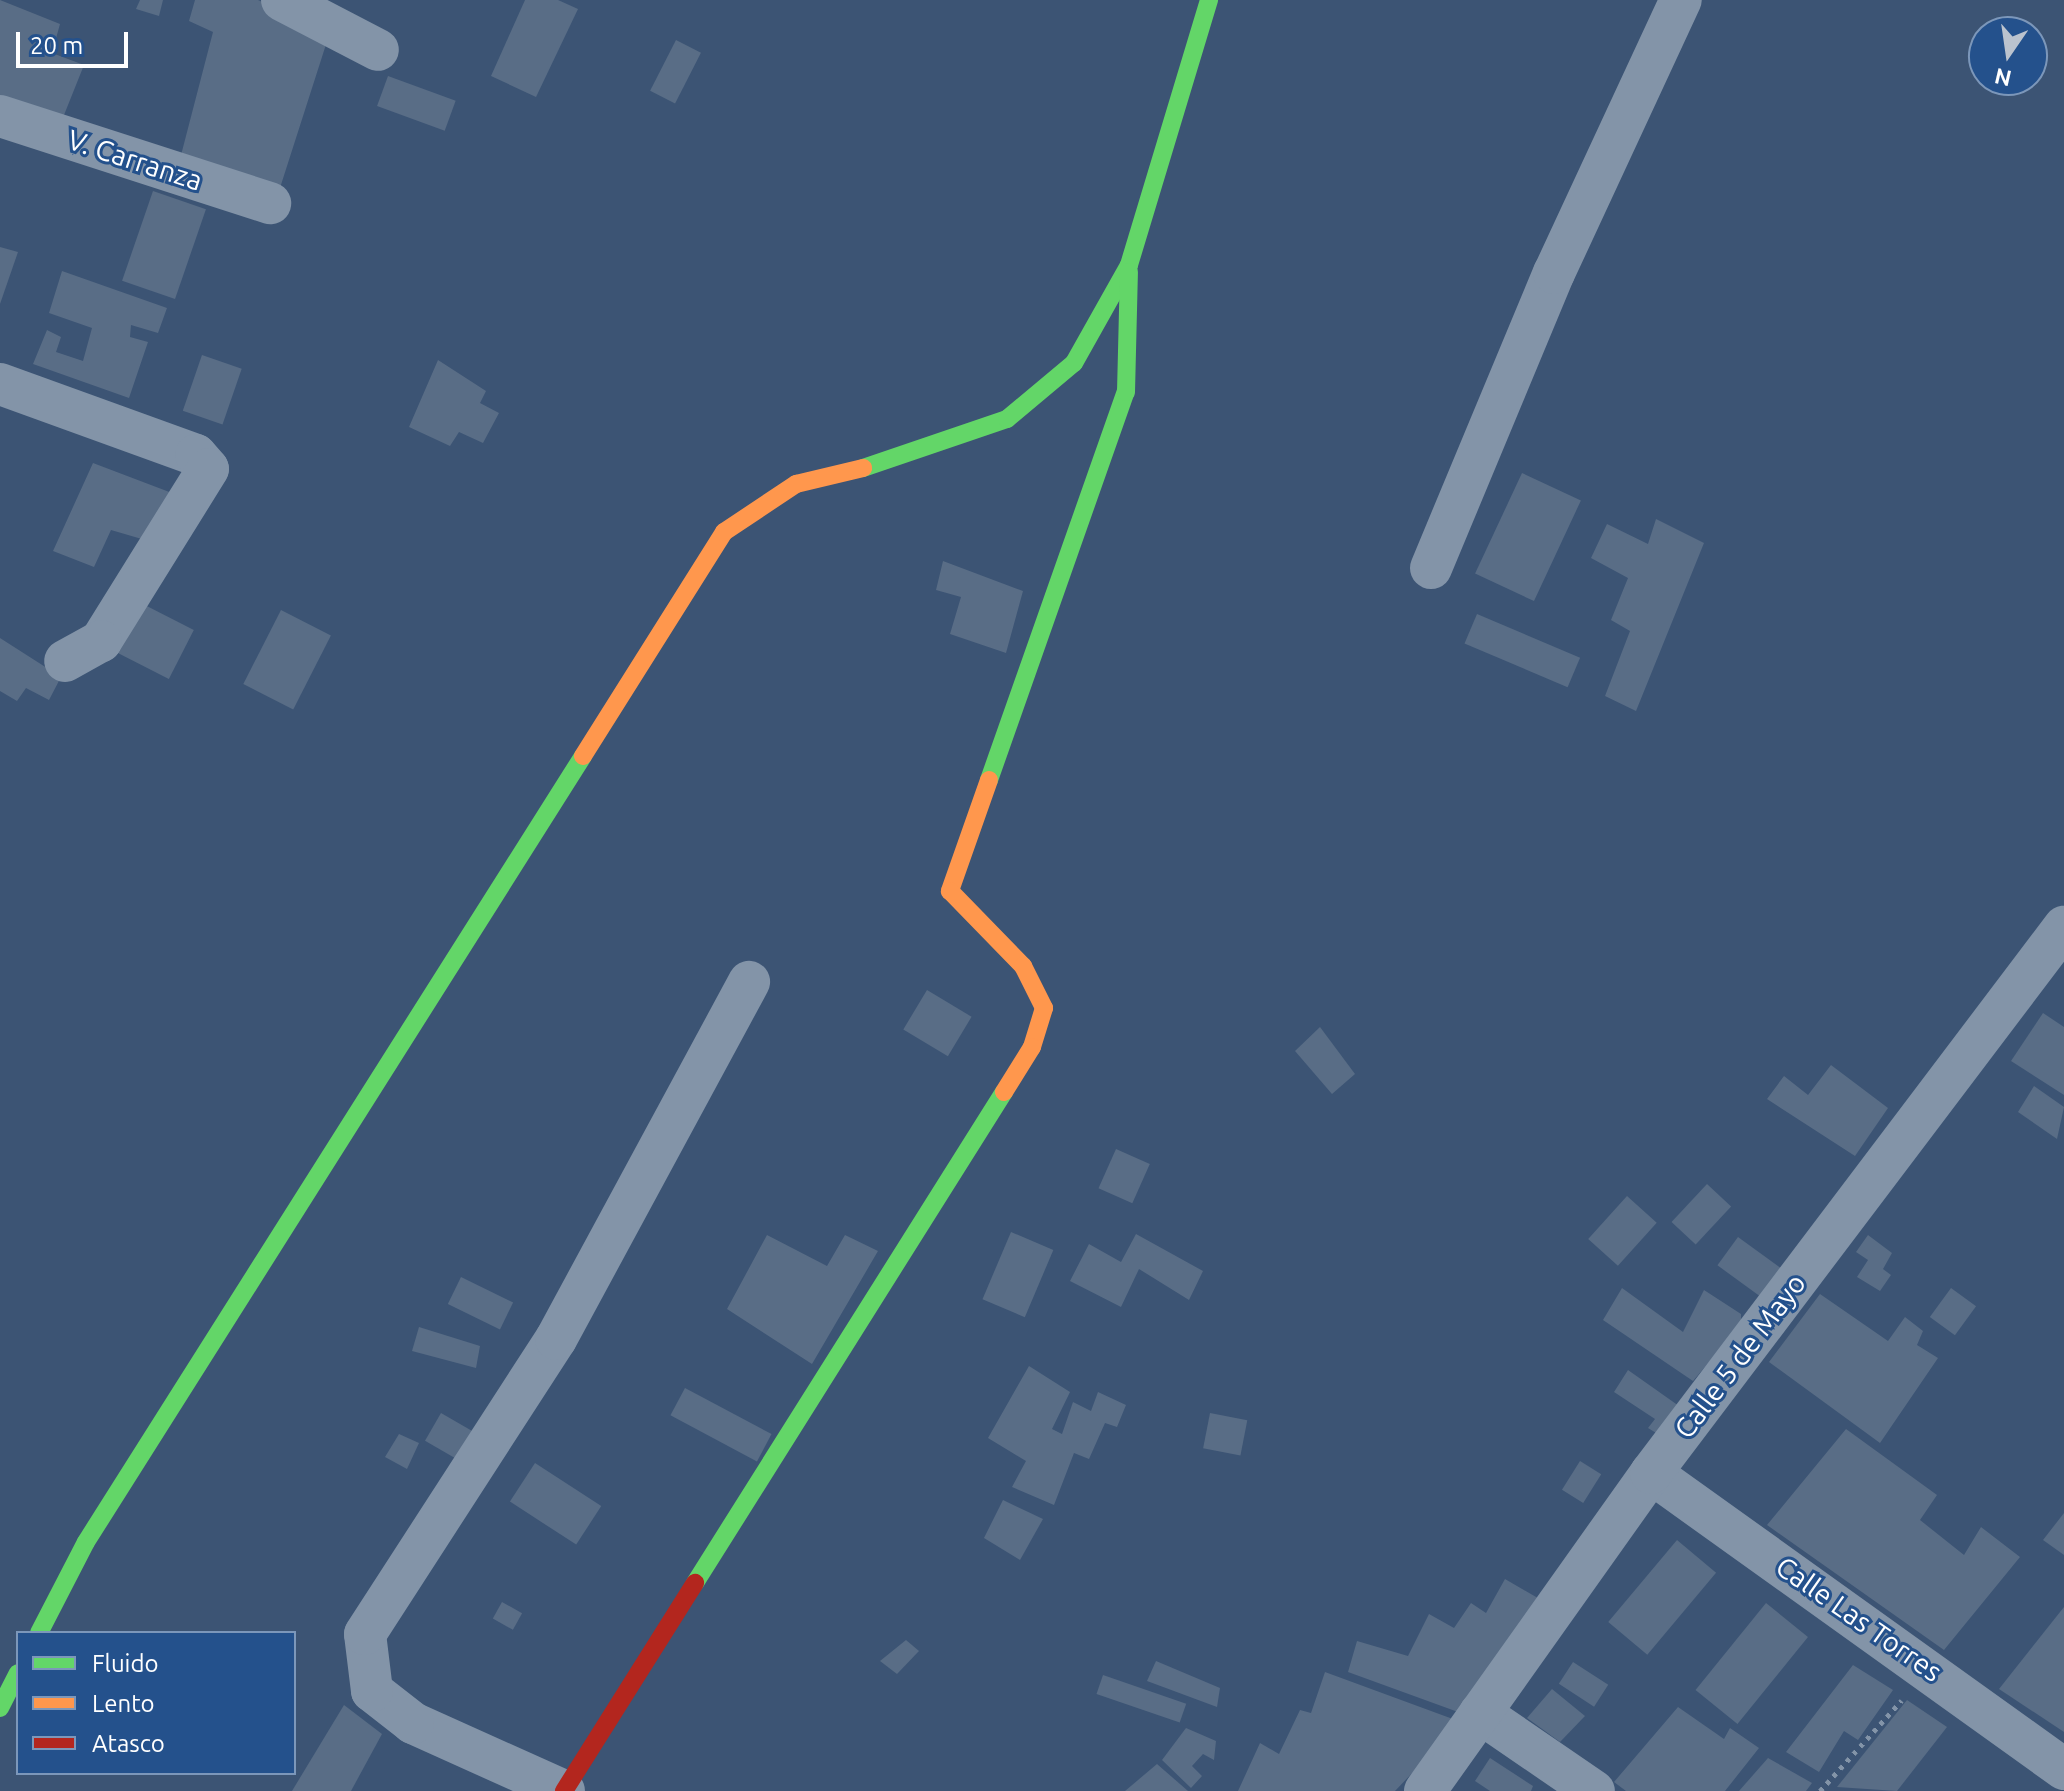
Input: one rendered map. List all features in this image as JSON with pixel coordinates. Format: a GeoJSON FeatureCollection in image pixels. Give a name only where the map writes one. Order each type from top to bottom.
{"type":"FeatureCollection","features":[{"type":"Feature","properties":{"kind":"main road"},"geometry":{"type":"LineString","coordinates":[[40,1631],[86,1542],[724,532],[796,484],[915,456],[1007,419],[1074,363],[1129,265],[1209,0]]}},
{"type":"Feature","properties":{"kind":"main road"},"geometry":{"type":"LineString","coordinates":[[564,1791],[1032,1047],[1044,1008],[1023,966],[950,891],[1126,392],[1129,265]]}},
{"type":"Feature","properties":{"kind":"main road"},"geometry":{"type":"LineString","coordinates":[[0,1708],[16,1677]]}},
{"type":"Feature","properties":{"kind":"street"},"geometry":{"type":"LineString","coordinates":[[282,0],[378,50]]}},
{"type":"Feature","properties":{"kind":"street"},"geometry":{"type":"LineString","coordinates":[[1431,568],[1554,273],[1681,0]]}},
{"type":"Feature","properties":{"kind":"street","name":"V. Carranza"},"geometry":{"type":"LineString","coordinates":[[0,116],[270,203]]}},
{"type":"Feature","properties":{"kind":"street"},"geometry":{"type":"LineString","coordinates":[[0,384],[196,455],[208,469],[154,567],[101,641],[65,661]]}},
{"type":"Feature","properties":{"kind":"street","name":"Calle 5 de Mayo"},"geometry":{"type":"LineString","coordinates":[[1425,1791],[1651,1473],[2064,927]]}},
{"type":"Feature","properties":{"kind":"street"},"geometry":{"type":"LineString","coordinates":[[564,1791],[392,1707],[372,1691],[365,1634],[556,1339],[749,982]]}},
{"type":"Feature","properties":{"kind":"street","name":"Calle Las Torres"},"geometry":{"type":"LineString","coordinates":[[1651,1473],[1929,1669],[2064,1769]]}},
{"type":"Feature","properties":{"kind":"street"},"geometry":{"type":"LineString","coordinates":[[1480,1713],[1594,1791]]}},
{"type":"Feature","properties":{"kind":"path"},"geometry":{"type":"LineString","coordinates":[[1820,1791],[1929,1669]]}},
{"type":"Feature","properties":{"kind":"building"},"geometry":{"type":"Polygon","coordinates":[[[0,0],[60,24],[52,53],[84,65],[60,125],[0,105],[0,0]]]}},
{"type":"Feature","properties":{"kind":"building"},"geometry":{"type":"Polygon","coordinates":[[[140,0],[163,0],[159,16],[136,9],[140,0]]]}},
{"type":"Feature","properties":{"kind":"building"},"geometry":{"type":"Polygon","coordinates":[[[195,0],[258,0],[330,32],[279,191],[180,159],[213,32],[189,21],[195,0]]]}},
{"type":"Feature","properties":{"kind":"building"},"geometry":{"type":"Polygon","coordinates":[[[525,0],[558,0],[578,9],[536,97],[491,76],[525,0]]]}},
{"type":"Feature","properties":{"kind":"building"},"geometry":{"type":"Polygon","coordinates":[[[676,40],[701,53],[675,103],[650,91],[676,40]]]}},
{"type":"Feature","properties":{"kind":"building"},"geometry":{"type":"Polygon","coordinates":[[[388,76],[456,101],[445,131],[377,106],[388,76]]]}},
{"type":"Feature","properties":{"kind":"building"},"geometry":{"type":"Polygon","coordinates":[[[153,191],[206,209],[175,299],[122,281],[153,191]]]}},
{"type":"Feature","properties":{"kind":"building"},"geometry":{"type":"Polygon","coordinates":[[[0,247],[18,252],[0,304],[0,247]]]}},
{"type":"Feature","properties":{"kind":"building"},"geometry":{"type":"Polygon","coordinates":[[[62,271],[167,308],[158,333],[131,325],[130,337],[148,342],[129,398],[33,364],[47,330],[61,337],[56,352],[83,361],[92,328],[49,313],[62,271]]]}},
{"type":"Feature","properties":{"kind":"building"},"geometry":{"type":"Polygon","coordinates":[[[202,355],[242,369],[223,424],[183,411],[202,355]]]}},
{"type":"Feature","properties":{"kind":"building"},"geometry":{"type":"Polygon","coordinates":[[[438,360],[486,391],[480,403],[499,413],[483,443],[459,432],[450,446],[409,427],[438,360]]]}},
{"type":"Feature","properties":{"kind":"building"},"geometry":{"type":"Polygon","coordinates":[[[93,463],[172,493],[152,542],[111,530],[94,567],[53,551],[93,463]]]}},
{"type":"Feature","properties":{"kind":"building"},"geometry":{"type":"Polygon","coordinates":[[[1522,473],[1581,500],[1534,601],[1475,574],[1522,473]]]}},
{"type":"Feature","properties":{"kind":"building"},"geometry":{"type":"Polygon","coordinates":[[[1656,519],[1704,543],[1636,711],[1605,696],[1630,631],[1611,620],[1628,578],[1591,558],[1607,524],[1648,544],[1656,519]]]}},
{"type":"Feature","properties":{"kind":"building"},"geometry":{"type":"Polygon","coordinates":[[[943,561],[1023,591],[1006,653],[950,634],[961,597],[936,590],[943,561]]]}},
{"type":"Feature","properties":{"kind":"building"},"geometry":{"type":"Polygon","coordinates":[[[135,600],[194,630],[169,679],[110,649],[135,600]]]}},
{"type":"Feature","properties":{"kind":"building"},"geometry":{"type":"Polygon","coordinates":[[[281,610],[331,635],[293,709],[243,684],[281,610]]]}},
{"type":"Feature","properties":{"kind":"building"},"geometry":{"type":"Polygon","coordinates":[[[1477,614],[1580,658],[1568,687],[1464,643],[1477,614]]]}},
{"type":"Feature","properties":{"kind":"building"},"geometry":{"type":"Polygon","coordinates":[[[0,638],[61,677],[49,700],[26,688],[17,701],[0,691],[0,638]]]}},
{"type":"Feature","properties":{"kind":"building"},"geometry":{"type":"Polygon","coordinates":[[[927,990],[972,1017],[948,1056],[903,1029],[927,990]]]}},
{"type":"Feature","properties":{"kind":"building"},"geometry":{"type":"Polygon","coordinates":[[[2043,1013],[2064,1027],[2064,1095],[2011,1061],[2043,1013]]]}},
{"type":"Feature","properties":{"kind":"building"},"geometry":{"type":"Polygon","coordinates":[[[1320,1027],[1355,1074],[1332,1094],[1295,1051],[1320,1027]]]}},
{"type":"Feature","properties":{"kind":"building"},"geometry":{"type":"Polygon","coordinates":[[[1831,1065],[1888,1108],[1855,1156],[1767,1099],[1784,1076],[1808,1095],[1831,1065]]]}},
{"type":"Feature","properties":{"kind":"building"},"geometry":{"type":"Polygon","coordinates":[[[2034,1086],[2064,1107],[2057,1139],[2018,1112],[2034,1086]]]}},
{"type":"Feature","properties":{"kind":"building"},"geometry":{"type":"Polygon","coordinates":[[[1116,1149],[1150,1164],[1132,1203],[1099,1188],[1116,1149]]]}},
{"type":"Feature","properties":{"kind":"building"},"geometry":{"type":"Polygon","coordinates":[[[1707,1184],[1731,1207],[1696,1245],[1672,1222],[1707,1184]]]}},
{"type":"Feature","properties":{"kind":"building"},"geometry":{"type":"Polygon","coordinates":[[[1627,1196],[1657,1223],[1618,1266],[1588,1239],[1627,1196]]]}},
{"type":"Feature","properties":{"kind":"building"},"geometry":{"type":"Polygon","coordinates":[[[1011,1232],[1053,1250],[1025,1317],[982,1299],[1011,1232]]]}},
{"type":"Feature","properties":{"kind":"building"},"geometry":{"type":"Polygon","coordinates":[[[1136,1234],[1203,1271],[1189,1300],[1139,1269],[1121,1307],[1070,1281],[1089,1244],[1121,1262],[1136,1234]]]}},
{"type":"Feature","properties":{"kind":"building"},"geometry":{"type":"Polygon","coordinates":[[[767,1235],[827,1266],[845,1235],[878,1251],[812,1364],[727,1309],[767,1235]]]}},
{"type":"Feature","properties":{"kind":"building"},"geometry":{"type":"Polygon","coordinates":[[[1868,1235],[1892,1253],[1883,1269],[1891,1275],[1880,1291],[1857,1277],[1868,1260],[1856,1252],[1868,1235]]]}},
{"type":"Feature","properties":{"kind":"building"},"geometry":{"type":"Polygon","coordinates":[[[1738,1237],[1786,1272],[1765,1300],[1717,1265],[1738,1237]]]}},
{"type":"Feature","properties":{"kind":"building"},"geometry":{"type":"Polygon","coordinates":[[[461,1277],[513,1302],[500,1329],[448,1304],[461,1277]]]}},
{"type":"Feature","properties":{"kind":"building"},"geometry":{"type":"Polygon","coordinates":[[[1622,1288],[1683,1332],[1704,1290],[1741,1314],[1741,1324],[1693,1381],[1603,1320],[1622,1288]]]}},
{"type":"Feature","properties":{"kind":"building"},"geometry":{"type":"Polygon","coordinates":[[[1951,1288],[1976,1306],[1955,1335],[1930,1317],[1951,1288]]]}},
{"type":"Feature","properties":{"kind":"building"},"geometry":{"type":"Polygon","coordinates":[[[1820,1294],[1888,1341],[1905,1317],[1923,1331],[1917,1345],[1938,1358],[1880,1443],[1769,1362],[1820,1294]]]}},
{"type":"Feature","properties":{"kind":"building"},"geometry":{"type":"Polygon","coordinates":[[[419,1327],[480,1346],[476,1368],[412,1351],[419,1327]]]}},
{"type":"Feature","properties":{"kind":"building"},"geometry":{"type":"Polygon","coordinates":[[[1029,1366],[1070,1392],[1052,1429],[1062,1434],[1073,1402],[1091,1411],[1098,1392],[1126,1405],[1117,1427],[1105,1423],[1089,1459],[1074,1453],[1054,1505],[1012,1487],[1026,1461],[988,1438],[1029,1366]]]}},
{"type":"Feature","properties":{"kind":"building"},"geometry":{"type":"Polygon","coordinates":[[[1628,1370],[1679,1406],[1661,1436],[1648,1428],[1655,1419],[1614,1392],[1628,1370]]]}},
{"type":"Feature","properties":{"kind":"building"},"geometry":{"type":"Polygon","coordinates":[[[685,1388],[772,1434],[757,1461],[670,1415],[685,1388]]]}},
{"type":"Feature","properties":{"kind":"building"},"geometry":{"type":"Polygon","coordinates":[[[441,1413],[479,1435],[463,1463],[425,1441],[441,1413]]]}},
{"type":"Feature","properties":{"kind":"building"},"geometry":{"type":"Polygon","coordinates":[[[1210,1413],[1247,1420],[1240,1456],[1203,1448],[1210,1413]]]}},
{"type":"Feature","properties":{"kind":"building"},"geometry":{"type":"Polygon","coordinates":[[[1846,1429],[1937,1495],[1920,1520],[1964,1555],[1981,1527],[2020,1557],[1944,1650],[1767,1525],[1846,1429]]]}},
{"type":"Feature","properties":{"kind":"building"},"geometry":{"type":"Polygon","coordinates":[[[399,1434],[419,1443],[407,1469],[385,1457],[399,1434]]]}},
{"type":"Feature","properties":{"kind":"building"},"geometry":{"type":"Polygon","coordinates":[[[1580,1461],[1601,1474],[1583,1503],[1562,1490],[1580,1461]]]}},
{"type":"Feature","properties":{"kind":"building"},"geometry":{"type":"Polygon","coordinates":[[[535,1463],[601,1506],[576,1545],[510,1502],[535,1463]]]}},
{"type":"Feature","properties":{"kind":"building"},"geometry":{"type":"Polygon","coordinates":[[[1003,1500],[1043,1519],[1020,1560],[984,1538],[1003,1500]]]}},
{"type":"Feature","properties":{"kind":"building"},"geometry":{"type":"Polygon","coordinates":[[[2064,1513],[2064,1555],[2043,1540],[2064,1513]]]}},
{"type":"Feature","properties":{"kind":"building"},"geometry":{"type":"Polygon","coordinates":[[[1677,1540],[1716,1573],[1647,1655],[1608,1622],[1677,1540]]]}},
{"type":"Feature","properties":{"kind":"building"},"geometry":{"type":"Polygon","coordinates":[[[1505,1579],[1543,1601],[1469,1716],[1348,1672],[1357,1641],[1408,1656],[1429,1614],[1454,1628],[1471,1603],[1486,1613],[1505,1579]]]}},
{"type":"Feature","properties":{"kind":"building"},"geometry":{"type":"Polygon","coordinates":[[[502,1602],[522,1613],[513,1630],[493,1619],[502,1602]]]}},
{"type":"Feature","properties":{"kind":"building"},"geometry":{"type":"Polygon","coordinates":[[[1766,1603],[1808,1637],[1737,1724],[1696,1690],[1766,1603]]]}},
{"type":"Feature","properties":{"kind":"building"},"geometry":{"type":"Polygon","coordinates":[[[2064,1607],[2064,1732],[1999,1689],[2064,1607]]]}},
{"type":"Feature","properties":{"kind":"building"},"geometry":{"type":"Polygon","coordinates":[[[906,1640],[919,1651],[897,1674],[880,1661],[906,1640]]]}},
{"type":"Feature","properties":{"kind":"building"},"geometry":{"type":"Polygon","coordinates":[[[1156,1661],[1220,1688],[1217,1707],[1147,1681],[1156,1661]]]}},
{"type":"Feature","properties":{"kind":"building"},"geometry":{"type":"Polygon","coordinates":[[[1573,1662],[1608,1685],[1594,1707],[1559,1684],[1573,1662]]]}},
{"type":"Feature","properties":{"kind":"building"},"geometry":{"type":"Polygon","coordinates":[[[1853,1665],[1893,1690],[1858,1740],[1844,1731],[1819,1772],[1786,1752],[1853,1665]]]}},
{"type":"Feature","properties":{"kind":"building"},"geometry":{"type":"Polygon","coordinates":[[[1325,1672],[1461,1722],[1395,1791],[1238,1791],[1260,1743],[1279,1754],[1300,1710],[1311,1713],[1325,1672]]]}},
{"type":"Feature","properties":{"kind":"building"},"geometry":{"type":"Polygon","coordinates":[[[1103,1675],[1186,1704],[1180,1723],[1096,1694],[1103,1675]]]}},
{"type":"Feature","properties":{"kind":"building"},"geometry":{"type":"Polygon","coordinates":[[[1552,1689],[1585,1716],[1560,1742],[1527,1718],[1552,1689]]]}},
{"type":"Feature","properties":{"kind":"building"},"geometry":{"type":"Polygon","coordinates":[[[1907,1700],[1947,1727],[1897,1791],[1837,1787],[1907,1700]]]}},
{"type":"Feature","properties":{"kind":"building"},"geometry":{"type":"Polygon","coordinates":[[[344,1705],[382,1734],[351,1791],[292,1791],[344,1705]]]}},
{"type":"Feature","properties":{"kind":"building"},"geometry":{"type":"Polygon","coordinates":[[[1678,1707],[1724,1739],[1730,1728],[1759,1748],[1725,1791],[1626,1791],[1614,1782],[1678,1707]]]}},
{"type":"Feature","properties":{"kind":"building"},"geometry":{"type":"Polygon","coordinates":[[[1186,1728],[1216,1741],[1214,1760],[1203,1754],[1192,1766],[1202,1776],[1191,1788],[1162,1760],[1186,1728]]]}},
{"type":"Feature","properties":{"kind":"building"},"geometry":{"type":"Polygon","coordinates":[[[1490,1758],[1533,1786],[1531,1791],[1490,1791],[1475,1781],[1490,1758]]]}},
{"type":"Feature","properties":{"kind":"building"},"geometry":{"type":"Polygon","coordinates":[[[1768,1758],[1812,1783],[1806,1791],[1739,1791],[1768,1758]]]}},
{"type":"Feature","properties":{"kind":"building"},"geometry":{"type":"Polygon","coordinates":[[[1157,1764],[1188,1791],[1125,1791],[1157,1764]]]}},
{"type":"Feature","properties":{"kind":"traffic: fast"},"geometry":{"type":"LineString","coordinates":[[863,468],[1007,419],[1074,363],[1129,265],[1209,0]]}},
{"type":"Feature","properties":{"kind":"traffic: fast"},"geometry":{"type":"LineString","coordinates":[[989,780],[1126,392],[1129,272]]}},
{"type":"Feature","properties":{"kind":"traffic: fast"},"geometry":{"type":"LineString","coordinates":[[40,1631],[86,1542],[583,756]]}},
{"type":"Feature","properties":{"kind":"traffic: fast"},"geometry":{"type":"LineString","coordinates":[[695,1583],[1004,1092]]}},
{"type":"Feature","properties":{"kind":"traffic: fast"},"geometry":{"type":"LineString","coordinates":[[0,1708],[16,1677]]}},
{"type":"Feature","properties":{"kind":"traffic: slow"},"geometry":{"type":"LineString","coordinates":[[583,756],[724,532],[796,484],[863,468]]}},
{"type":"Feature","properties":{"kind":"traffic: slow"},"geometry":{"type":"LineString","coordinates":[[989,780],[950,891],[1023,966],[1044,1008],[1032,1047],[1004,1092]]}},
{"type":"Feature","properties":{"kind":"traffic: jam"},"geometry":{"type":"LineString","coordinates":[[564,1791],[695,1583]]}}]}
